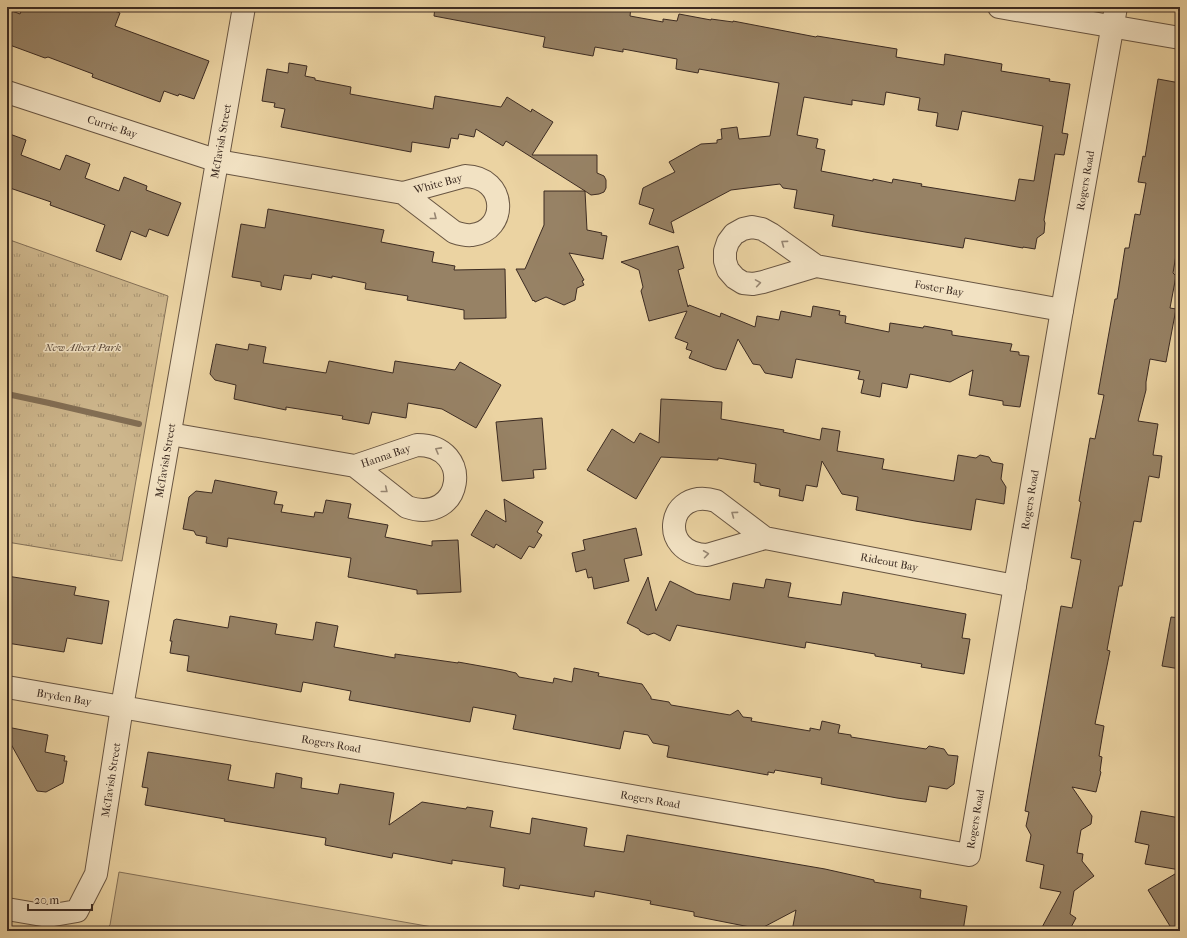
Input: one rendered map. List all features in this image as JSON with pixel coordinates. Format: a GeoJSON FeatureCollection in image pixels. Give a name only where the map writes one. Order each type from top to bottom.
{"type":"FeatureCollection","features":[{"type":"Feature","properties":{"kind":"street","name":"McTavish Street"},"geometry":{"type":"LineString","coordinates":[[7,909],[48,916],[77,911],[96,874],[122,707],[244,7]]}},
{"type":"Feature","properties":{"kind":"street"},"geometry":{"type":"LineString","coordinates":[[999,7],[1114,17],[1180,38]]}},
{"type":"Feature","properties":{"kind":"street","name":"Rogers Road"},"geometry":{"type":"LineString","coordinates":[[122,707],[969,855],[1062,310],[1114,17]]}},
{"type":"Feature","properties":{"kind":"street","name":"Currie Bay"},"geometry":{"type":"LineString","coordinates":[[7,92],[218,161]]}},
{"type":"Feature","properties":{"kind":"street","name":"White Bay"},"geometry":{"type":"LineString","coordinates":[[218,161],[403,193]]}},
{"type":"Feature","properties":{"kind":"street","name":"Foster Bay"},"geometry":{"type":"LineString","coordinates":[[816,266],[1062,310]]}},
{"type":"Feature","properties":{"kind":"street","name":"Hanna Bay"},"geometry":{"type":"LineString","coordinates":[[170,434],[355,466]]}},
{"type":"Feature","properties":{"kind":"street","name":"Rideout Bay"},"geometry":{"type":"LineString","coordinates":[[765,538],[1015,586]]}},
{"type":"Feature","properties":{"kind":"street","name":"Bryden Bay"},"geometry":{"type":"LineString","coordinates":[[7,687],[122,707]]}},
{"type":"Feature","properties":{"kind":"green space","name":"New Albert Park"},"geometry":{"type":"Polygon","coordinates":[[[7,239],[168,296],[122,561],[7,542],[7,239]]]}},
{"type":"Feature","properties":{"kind":"green space"},"geometry":{"type":"Polygon","coordinates":[[[119,872],[455,931],[104,931],[110,925],[119,872]]]}},
{"type":"Feature","properties":{"kind":"building"},"geometry":{"type":"Polygon","coordinates":[[[23,7],[104,7],[120,13],[115,26],[209,61],[194,99],[179,94],[178,96],[164,91],[160,102],[92,77],[93,74],[48,57],[45,58],[7,44],[7,9],[20,14],[23,7]]]}},
{"type":"Feature","properties":{"kind":"building"},"geometry":{"type":"Polygon","coordinates":[[[435,7],[631,7],[630,16],[663,22],[663,19],[677,21],[679,14],[711,20],[733,21],[816,37],[897,49],[896,57],[944,65],[945,54],[1002,64],[1001,71],[1050,79],[1049,81],[1070,84],[1062,133],[1068,134],[1064,155],[1055,154],[1044,220],[1044,233],[1037,238],[1035,249],[965,238],[963,248],[832,226],[834,215],[794,208],[797,190],[783,188],[780,184],[731,190],[671,222],[674,233],[649,224],[654,209],[639,204],[643,188],[675,172],[669,162],[701,144],[717,143],[717,140],[722,139],[721,129],[737,127],[739,139],[770,136],[779,83],[699,69],[698,73],[676,69],[677,59],[623,49],[623,52],[595,47],[593,56],[543,47],[545,37],[434,16],[435,7]],[[886,92],[884,105],[852,100],[852,105],[804,97],[797,135],[818,139],[816,148],[825,150],[821,171],[873,181],[873,179],[892,183],[893,179],[922,184],[921,186],[1015,201],[1019,179],[1034,181],[1043,126],[962,111],[958,130],[936,126],[938,113],[918,110],[920,98],[886,92]]]}},
{"type":"Feature","properties":{"kind":"building"},"geometry":{"type":"Polygon","coordinates":[[[289,63],[307,66],[305,76],[315,78],[315,80],[351,87],[350,94],[433,109],[435,96],[501,107],[507,97],[531,112],[532,109],[553,122],[532,155],[597,155],[597,173],[604,176],[606,180],[606,188],[604,192],[591,195],[506,141],[503,146],[476,129],[474,137],[459,134],[458,139],[451,138],[449,148],[412,142],[411,152],[281,127],[285,109],[274,107],[275,103],[262,101],[267,69],[288,73],[289,63]]]}},
{"type":"Feature","properties":{"kind":"building"},"geometry":{"type":"Polygon","coordinates":[[[1158,79],[1180,83],[1180,231],[1173,273],[1176,276],[1170,308],[1176,309],[1166,362],[1150,359],[1146,390],[1138,421],[1158,424],[1153,455],[1162,456],[1159,478],[1149,476],[1141,522],[1134,521],[1122,586],[1119,586],[1107,650],[1110,651],[1095,724],[1104,726],[1099,756],[1102,757],[1101,772],[1096,792],[1072,787],[1092,816],[1091,824],[1081,830],[1077,853],[1083,854],[1082,861],[1094,876],[1074,891],[1070,914],[1076,918],[1069,931],[1040,931],[1061,892],[1040,888],[1044,865],[1026,861],[1031,835],[1026,826],[1029,812],[1025,811],[1061,606],[1072,608],[1081,560],[1071,558],[1081,502],[1079,501],[1090,438],[1095,439],[1104,395],[1098,394],[1115,299],[1117,299],[1125,248],[1129,248],[1135,214],[1140,215],[1146,183],[1138,182],[1143,156],[1145,157],[1158,79]]]}},
{"type":"Feature","properties":{"kind":"building"},"geometry":{"type":"Polygon","coordinates":[[[7,133],[26,140],[21,155],[60,170],[66,155],[90,164],[85,178],[119,191],[124,177],[147,186],[146,190],[181,203],[168,236],[149,229],[146,237],[131,231],[121,260],[96,251],[105,225],[50,205],[51,202],[7,187],[7,133]]]}},
{"type":"Feature","properties":{"kind":"building"},"geometry":{"type":"Polygon","coordinates":[[[544,191],[585,191],[587,230],[602,233],[601,235],[607,236],[603,259],[569,253],[584,280],[582,281],[584,285],[577,288],[575,300],[564,305],[546,297],[535,302],[534,300],[533,301],[516,269],[525,269],[544,225],[544,191]]]}},
{"type":"Feature","properties":{"kind":"building"},"geometry":{"type":"Polygon","coordinates":[[[268,209],[384,230],[381,242],[434,252],[432,262],[455,266],[454,270],[505,269],[506,318],[464,319],[464,310],[407,300],[408,296],[365,289],[366,283],[332,276],[332,278],[312,274],[311,279],[284,275],[281,290],[261,286],[261,282],[232,277],[241,224],[265,228],[268,209]]]}},
{"type":"Feature","properties":{"kind":"building"},"geometry":{"type":"Polygon","coordinates":[[[678,246],[684,268],[678,270],[688,307],[689,305],[720,317],[721,313],[755,327],[757,316],[779,320],[781,311],[811,317],[813,306],[840,311],[839,315],[846,316],[845,323],[889,332],[890,323],[923,328],[924,326],[952,331],[952,335],[1012,344],[1010,351],[1019,352],[1019,355],[1029,356],[1020,407],[1003,405],[1003,401],[969,395],[973,370],[950,382],[910,374],[907,388],[882,383],[880,397],[861,393],[864,380],[858,379],[860,371],[796,359],[792,378],[765,373],[760,365],[753,364],[738,339],[726,370],[715,368],[689,358],[692,351],[686,349],[688,343],[675,338],[687,311],[649,321],[641,291],[643,287],[639,270],[621,262],[678,246]]]}},
{"type":"Feature","properties":{"kind":"building"},"geometry":{"type":"Polygon","coordinates":[[[216,344],[248,350],[249,344],[266,347],[263,363],[326,373],[329,361],[393,373],[395,361],[455,370],[460,362],[501,385],[476,428],[442,409],[408,403],[406,418],[372,412],[369,424],[342,419],[343,416],[286,407],[286,410],[234,399],[236,385],[215,380],[210,374],[216,344]]]}},
{"type":"Feature","properties":{"kind":"building"},"geometry":{"type":"Polygon","coordinates":[[[661,399],[722,402],[721,419],[784,430],[783,432],[820,440],[822,428],[840,431],[837,451],[884,459],[882,469],[954,481],[958,455],[976,458],[980,455],[989,457],[992,462],[1003,464],[1001,479],[1006,487],[1004,504],[976,499],[971,530],[856,510],[858,497],[842,494],[822,461],[817,487],[806,485],[803,501],[779,496],[780,489],[760,485],[760,483],[754,482],[756,464],[718,458],[718,460],[661,457],[636,499],[587,470],[612,429],[634,443],[640,433],[659,443],[661,399]]]}},
{"type":"Feature","properties":{"kind":"building"},"geometry":{"type":"Polygon","coordinates":[[[542,418],[546,469],[533,470],[534,478],[502,481],[496,422],[542,418]]]}},
{"type":"Feature","properties":{"kind":"building"},"geometry":{"type":"Polygon","coordinates":[[[215,480],[277,492],[274,504],[283,505],[281,512],[314,517],[315,512],[323,513],[326,500],[351,504],[348,518],[388,525],[385,537],[432,546],[432,541],[458,540],[461,592],[417,594],[417,590],[348,577],[351,558],[228,538],[227,547],[206,543],[207,537],[196,535],[194,531],[183,529],[189,497],[196,491],[212,493],[215,480]]]}},
{"type":"Feature","properties":{"kind":"building"},"geometry":{"type":"Polygon","coordinates":[[[504,499],[543,522],[537,532],[542,535],[534,548],[529,546],[521,559],[496,544],[494,548],[471,535],[486,510],[506,522],[504,499]]]}},
{"type":"Feature","properties":{"kind":"building"},"geometry":{"type":"Polygon","coordinates":[[[636,528],[642,555],[624,559],[629,581],[594,589],[592,577],[588,578],[586,569],[576,572],[572,553],[585,550],[583,540],[636,528]]]}},
{"type":"Feature","properties":{"kind":"building"},"geometry":{"type":"Polygon","coordinates":[[[7,576],[76,587],[74,595],[109,601],[102,644],[67,638],[64,652],[7,643],[7,576]]]}},
{"type":"Feature","properties":{"kind":"building"},"geometry":{"type":"Polygon","coordinates":[[[648,577],[656,611],[670,581],[696,594],[730,600],[733,583],[764,588],[766,579],[791,583],[788,597],[841,605],[843,592],[966,614],[962,638],[970,639],[964,674],[921,667],[922,664],[875,656],[875,654],[806,642],[805,648],[677,625],[670,641],[654,633],[648,635],[627,623],[648,577]]]}},
{"type":"Feature","properties":{"kind":"building"},"geometry":{"type":"Polygon","coordinates":[[[230,616],[277,624],[275,634],[313,640],[316,622],[338,626],[334,647],[395,658],[395,654],[458,662],[503,670],[516,673],[519,677],[553,683],[554,678],[572,682],[574,668],[599,673],[598,676],[642,684],[651,699],[669,702],[671,705],[730,715],[738,710],[743,717],[752,718],[751,721],[810,731],[810,728],[820,730],[822,721],[840,725],[838,733],[851,735],[851,737],[926,749],[929,746],[944,749],[948,755],[958,756],[954,784],[947,789],[929,786],[926,802],[897,798],[821,784],[822,778],[775,770],[774,773],[768,772],[768,775],[667,757],[669,746],[653,743],[648,735],[624,731],[620,749],[513,729],[516,715],[473,707],[470,722],[349,700],[351,691],[303,682],[301,692],[187,671],[189,656],[170,653],[172,641],[170,641],[174,620],[176,619],[228,628],[230,616]]]}},
{"type":"Feature","properties":{"kind":"building"},"geometry":{"type":"Polygon","coordinates":[[[1171,617],[1180,618],[1180,669],[1162,666],[1171,617]]]}},
{"type":"Feature","properties":{"kind":"building"},"geometry":{"type":"Polygon","coordinates":[[[7,727],[48,735],[45,752],[65,756],[64,761],[67,761],[63,783],[46,792],[37,791],[7,737],[7,727]]]}},
{"type":"Feature","properties":{"kind":"building"},"geometry":{"type":"Polygon","coordinates":[[[148,752],[231,765],[228,780],[274,788],[276,773],[302,778],[301,788],[338,794],[340,784],[394,793],[389,825],[422,802],[466,809],[467,807],[493,811],[490,827],[530,834],[532,818],[587,828],[584,846],[624,852],[627,835],[825,869],[874,880],[874,882],[921,890],[920,898],[967,906],[963,931],[792,931],[796,910],[760,929],[694,916],[694,912],[650,904],[651,901],[595,891],[594,897],[520,885],[519,889],[503,886],[505,868],[452,860],[452,864],[393,853],[392,858],[325,845],[326,838],[224,821],[225,819],[145,805],[148,788],[142,787],[148,752]]]}},
{"type":"Feature","properties":{"kind":"building"},"geometry":{"type":"Polygon","coordinates":[[[1141,811],[1180,818],[1180,870],[1145,864],[1149,845],[1135,842],[1141,811]]]}},
{"type":"Feature","properties":{"kind":"building"},"geometry":{"type":"Polygon","coordinates":[[[1180,871],[1180,931],[1173,931],[1148,890],[1180,871]]]}},
{"type":"Feature","properties":{"kind":"waterway"},"geometry":{"type":"LineString","coordinates":[[7,394],[139,424]]}}]}
